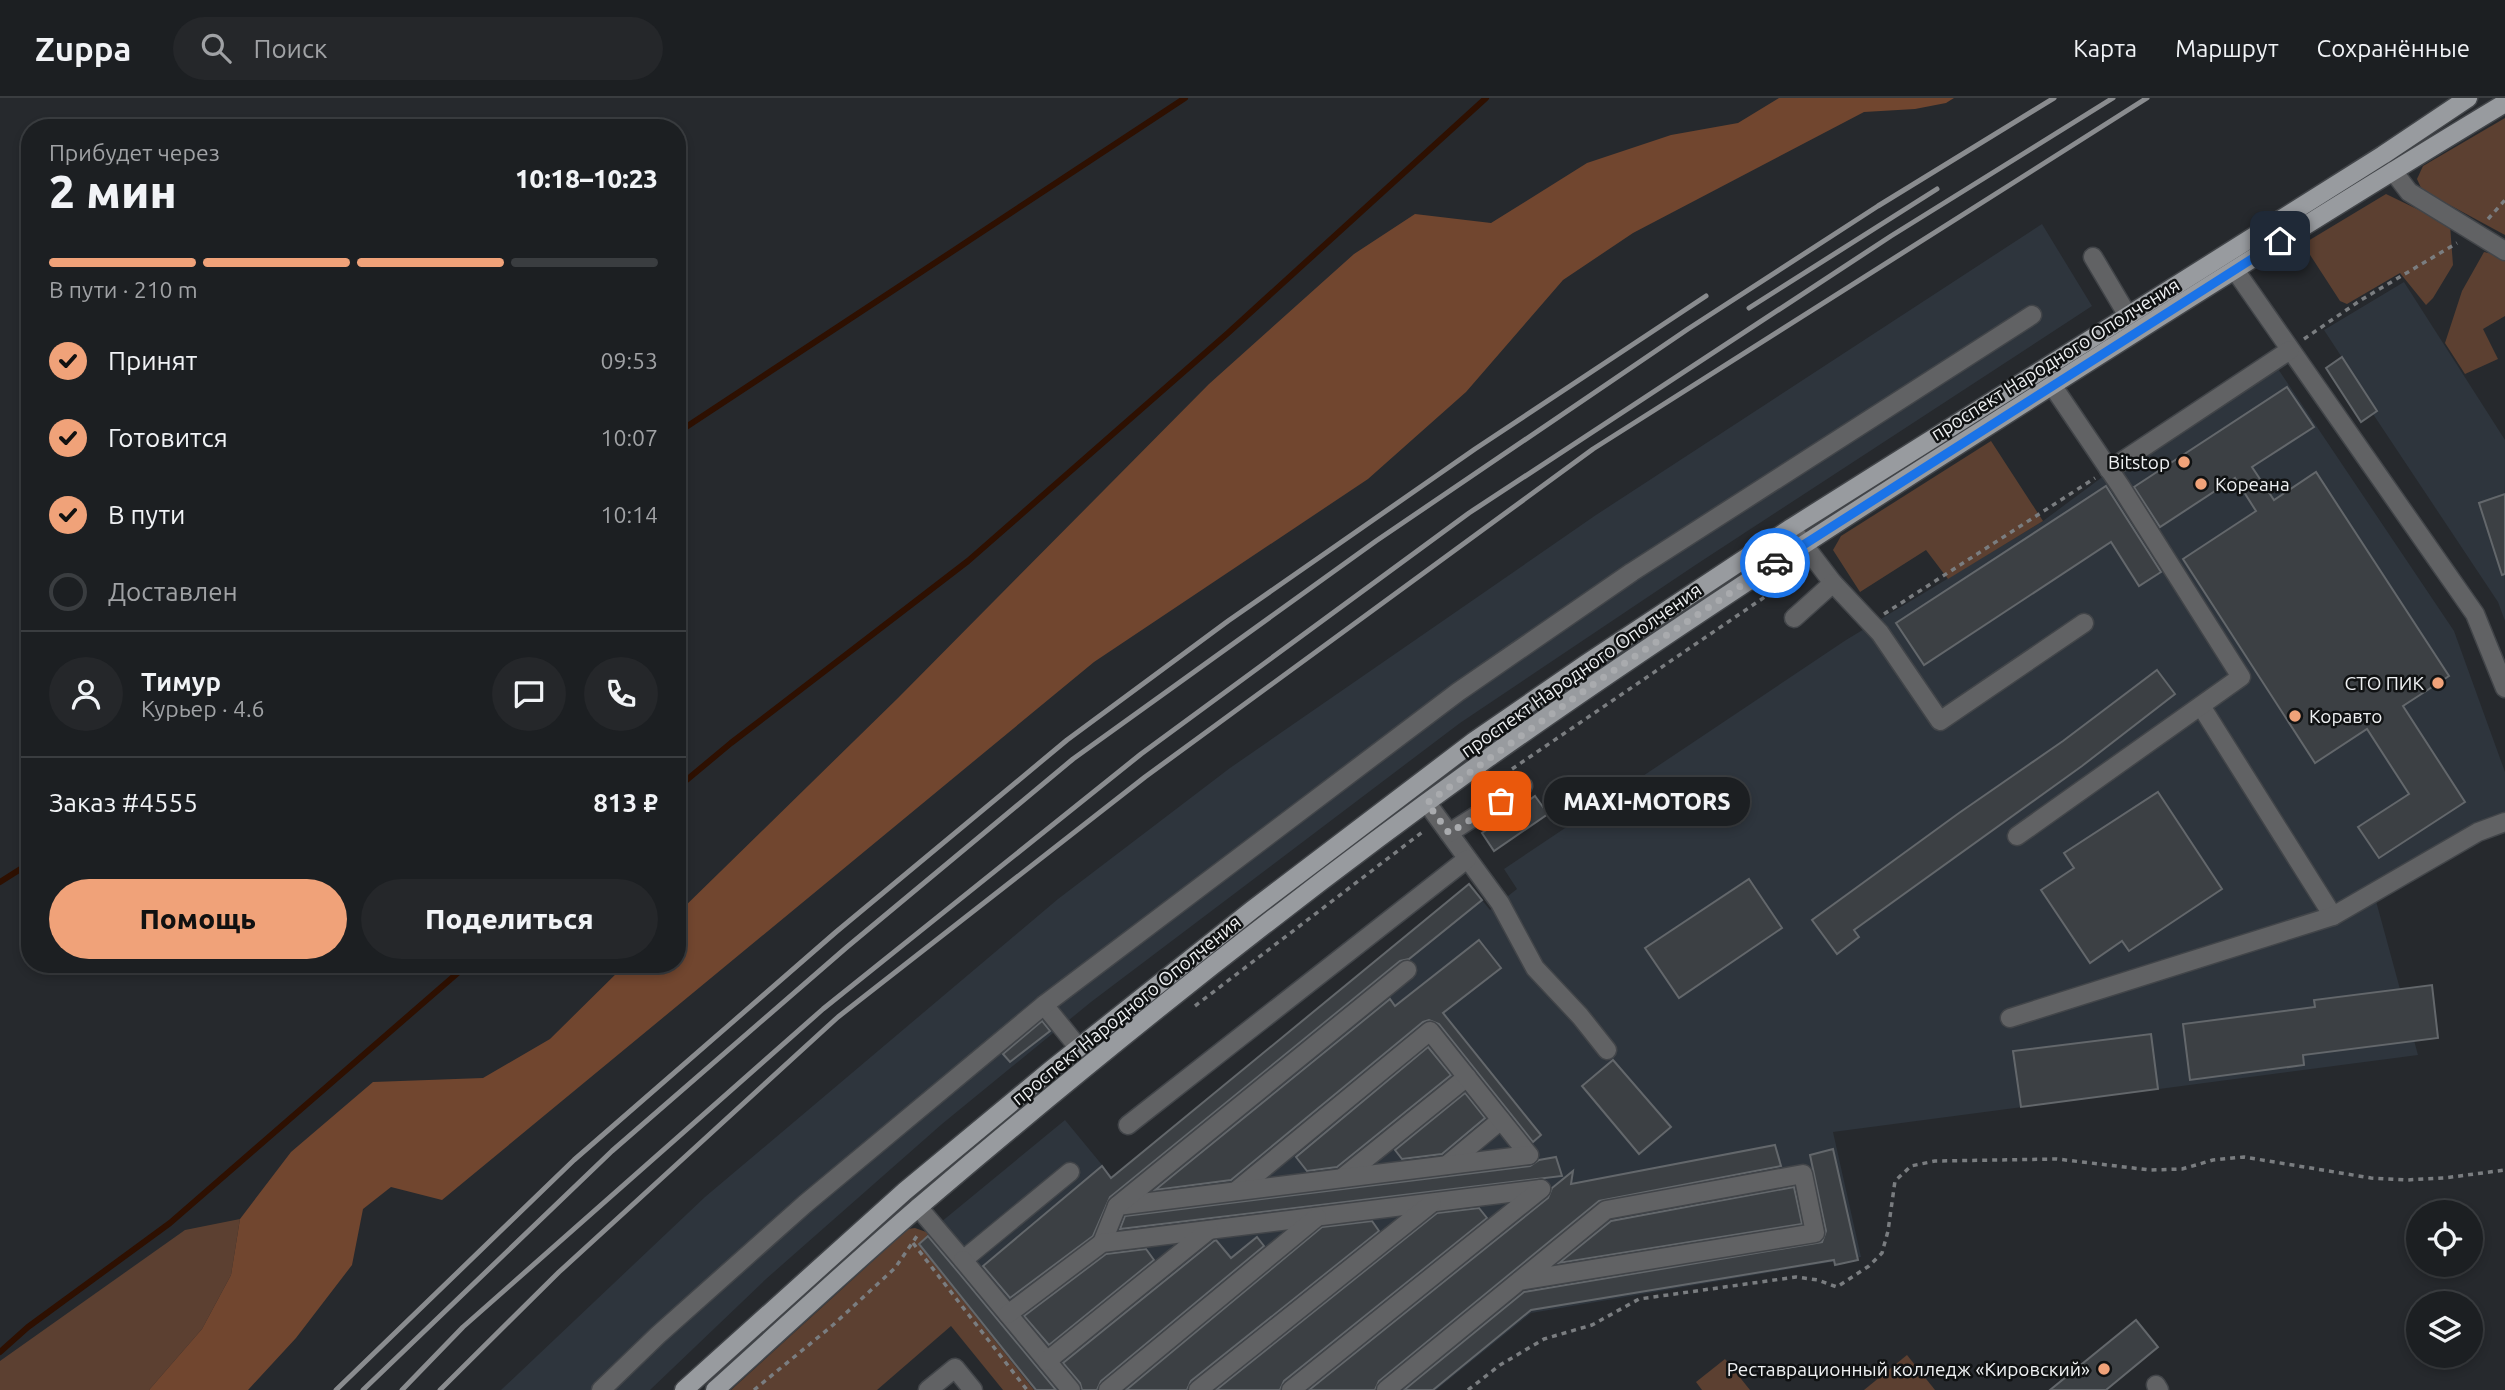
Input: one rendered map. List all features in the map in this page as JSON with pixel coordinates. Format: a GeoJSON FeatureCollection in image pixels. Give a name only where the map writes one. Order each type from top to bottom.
{"type":"FeatureCollection","features":[{"type":"Feature","properties":{"kind":"main road","name":"проспект Народного Ополчения"},"geometry":{"type":"LineString","coordinates":[[684,1390],[905,1191],[1078,1047],[1473,742],[1791,528],[2383,155],[2468,98]]}},
{"type":"Feature","properties":{"kind":"main road","name":"проспект Народного Ополчения"},"geometry":{"type":"LineString","coordinates":[[715,1390],[918,1207],[1146,1020],[1427,803],[1598,681],[1802,545],[2052,385],[2505,103]]}},
{"type":"Feature","properties":{"kind":"lane"},"geometry":{"type":"LineString","coordinates":[[2393,171],[2409,191],[2505,251]]}},
{"type":"Feature","properties":{"kind":"lane"},"geometry":{"type":"LineString","coordinates":[[2093,257],[2128,316]]}},
{"type":"Feature","properties":{"kind":"lane"},"geometry":{"type":"LineString","coordinates":[[2235,270],[2475,614],[2505,688]]}},
{"type":"Feature","properties":{"kind":"lane"},"geometry":{"type":"LineString","coordinates":[[601,1390],[658,1335],[805,1204],[1044,1005],[1458,692],[1632,572],[2032,315]]}},
{"type":"Feature","properties":{"kind":"lane"},"geometry":{"type":"LineString","coordinates":[[2109,470],[2290,351]]}},
{"type":"Feature","properties":{"kind":"lane"},"geometry":{"type":"LineString","coordinates":[[2017,836],[2241,677],[2052,385]]}},
{"type":"Feature","properties":{"kind":"lane"},"geometry":{"type":"LineString","coordinates":[[1791,528],[1833,583],[1880,633],[1940,721],[2084,623]]}},
{"type":"Feature","properties":{"kind":"lane"},"geometry":{"type":"LineString","coordinates":[[1794,618],[1833,583]]}},
{"type":"Feature","properties":{"kind":"lane"},"geometry":{"type":"LineString","coordinates":[[2201,706],[2333,916]]}},
{"type":"Feature","properties":{"kind":"lane"},"geometry":{"type":"LineString","coordinates":[[1444,826],[1523,786]]}},
{"type":"Feature","properties":{"kind":"lane"},"geometry":{"type":"LineString","coordinates":[[1427,803],[1500,903],[1535,968],[1580,1016],[1607,1050]]}},
{"type":"Feature","properties":{"kind":"lane"},"geometry":{"type":"LineString","coordinates":[[2010,1018],[2333,916],[2478,832],[2505,821]]}},
{"type":"Feature","properties":{"kind":"lane"},"geometry":{"type":"LineString","coordinates":[[1128,1125],[1467,859]]}},
{"type":"Feature","properties":{"kind":"lane"},"geometry":{"type":"LineString","coordinates":[[1102,1243],[1116,1206],[1407,970]]}},
{"type":"Feature","properties":{"kind":"lane"},"geometry":{"type":"LineString","coordinates":[[1044,1005],[1078,1047]]}},
{"type":"Feature","properties":{"kind":"lane"},"geometry":{"type":"LineString","coordinates":[[1116,1206],[1529,1155],[1430,1031],[1236,1191]]}},
{"type":"Feature","properties":{"kind":"lane"},"geometry":{"type":"LineString","coordinates":[[1342,1178],[1466,1077]]}},
{"type":"Feature","properties":{"kind":"lane"},"geometry":{"type":"LineString","coordinates":[[1447,1165],[1501,1120]]}},
{"type":"Feature","properties":{"kind":"lane"},"geometry":{"type":"LineString","coordinates":[[963,1259],[1070,1172]]}},
{"type":"Feature","properties":{"kind":"lane"},"geometry":{"type":"LineString","coordinates":[[1386,1390],[1519,1281],[1606,1210],[1802,1174],[1815,1233],[1519,1281]]}},
{"type":"Feature","properties":{"kind":"lane"},"geometry":{"type":"LineString","coordinates":[[1008,1314],[1102,1243],[1541,1189],[1291,1390]]}},
{"type":"Feature","properties":{"kind":"lane"},"geometry":{"type":"LineString","coordinates":[[1198,1390],[1432,1203]]}},
{"type":"Feature","properties":{"kind":"lane"},"geometry":{"type":"LineString","coordinates":[[918,1207],[1071,1390]]}},
{"type":"Feature","properties":{"kind":"lane"},"geometry":{"type":"LineString","coordinates":[[1108,1390],[1317,1217]]}},
{"type":"Feature","properties":{"kind":"lane"},"geometry":{"type":"LineString","coordinates":[[1047,1361],[1209,1230]]}},
{"type":"Feature","properties":{"kind":"lane"},"geometry":{"type":"LineString","coordinates":[[928,1390],[955,1368],[973,1390]]}},
{"type":"Feature","properties":{"kind":"path"},"geometry":{"type":"LineString","coordinates":[[2290,351],[2361,300],[2475,233],[2505,200]]}},
{"type":"Feature","properties":{"kind":"path"},"geometry":{"type":"LineString","coordinates":[[1870,623],[2109,470]]}},
{"type":"Feature","properties":{"kind":"path"},"geometry":{"type":"LineString","coordinates":[[1506,773],[1797,575]]}},
{"type":"Feature","properties":{"kind":"path"},"geometry":{"type":"LineString","coordinates":[[1192,1007],[1444,826]]}},
{"type":"Feature","properties":{"kind":"path"},"geometry":{"type":"LineString","coordinates":[[1468,1390],[1500,1365],[1544,1339],[1592,1325],[1639,1298],[1796,1276],[1837,1287],[1869,1266],[1882,1253],[1895,1181],[1910,1166],[1935,1161],[2057,1158],[2160,1170],[2182,1169],[2213,1160],[2244,1157],[2371,1178],[2406,1180],[2505,1170]]}},
{"type":"Feature","properties":{"kind":"path"},"geometry":{"type":"LineString","coordinates":[[754,1390],[895,1268],[914,1243],[1027,1390]]}},
{"type":"Feature","properties":{"kind":"shaded area"},"geometry":{"type":"Polygon","coordinates":[[[1779,98],[1954,98],[1946,103],[1915,109],[1864,112],[1633,233],[1563,280],[1466,392],[1368,479],[1094,662],[442,1200],[391,1187],[363,1209],[352,1265],[296,1338],[248,1390],[149,1390],[202,1329],[231,1275],[240,1219],[291,1152],[373,1082],[483,1078],[550,1039],[617,973],[686,973],[686,905],[898,698],[1209,384],[1354,254],[1415,214],[1491,223],[1587,163],[1671,135],[1738,123],[1779,98]]]}},
{"type":"Feature","properties":{"kind":"shaded area"},"geometry":{"type":"Polygon","coordinates":[[[2505,118],[2505,235],[2422,190],[2417,179],[2423,166],[2505,118]]]}},
{"type":"Feature","properties":{"kind":"shaded area"},"geometry":{"type":"Polygon","coordinates":[[[2386,194],[2450,225],[2453,265],[2426,305],[2400,273],[2347,304],[2340,301],[2303,244],[2386,194]]]}},
{"type":"Feature","properties":{"kind":"shaded area"},"geometry":{"type":"Polygon","coordinates":[[[2042,224],[2092,306],[1697,564],[1460,723],[1091,1002],[942,1124],[766,1279],[650,1390],[501,1390],[705,1197],[1058,899],[1230,768],[1596,515],[2042,224]]]}},
{"type":"Feature","properties":{"kind":"shaded area"},"geometry":{"type":"Polygon","coordinates":[[[2484,252],[2505,257],[2505,316],[2483,329],[2498,359],[2465,374],[2445,343],[2462,291],[2484,252]]]}},
{"type":"Feature","properties":{"kind":"shaded area"},"geometry":{"type":"Polygon","coordinates":[[[2404,282],[2505,440],[2505,621],[2498,602],[2373,414],[2377,411],[2324,330],[2404,282]]]}},
{"type":"Feature","properties":{"kind":"shaded area"},"geometry":{"type":"Polygon","coordinates":[[[2268,354],[2454,631],[2505,772],[2505,813],[2376,901],[2418,1055],[1833,1132],[1861,1257],[1531,1313],[1436,1390],[1034,1390],[918,1244],[1065,1120],[1112,1177],[1469,884],[1490,910],[1517,889],[1504,869],[1846,640],[2043,521],[2268,354]]]}},
{"type":"Feature","properties":{"kind":"shaded area"},"geometry":{"type":"Polygon","coordinates":[[[1991,441],[2043,521],[1948,579],[1926,550],[1860,592],[1833,550],[1841,536],[1991,441]]]}},
{"type":"Feature","properties":{"kind":"shaded area"},"geometry":{"type":"Polygon","coordinates":[[[240,1219],[231,1275],[202,1329],[149,1390],[0,1390],[0,1361],[185,1230],[240,1219]]]}},
{"type":"Feature","properties":{"kind":"shaded area"},"geometry":{"type":"Polygon","coordinates":[[[915,1228],[929,1233],[919,1245],[1034,1390],[1003,1390],[951,1326],[877,1390],[731,1390],[908,1229],[915,1228]]]}},
{"type":"Feature","properties":{"kind":"shaded area"},"geometry":{"type":"Polygon","coordinates":[[[1907,1355],[1935,1390],[1864,1390],[1907,1355]]]}},
{"type":"Feature","properties":{"kind":"shaded area"},"geometry":{"type":"Polygon","coordinates":[[[1725,1359],[1750,1390],[1702,1390],[1696,1382],[1725,1359]]]}},
{"type":"Feature","properties":{"kind":"building"},"geometry":{"type":"Polygon","coordinates":[[[2342,357],[2377,411],[2361,422],[2326,368],[2342,357]]]}},
{"type":"Feature","properties":{"kind":"building"},"geometry":{"type":"Polygon","coordinates":[[[2287,387],[2314,427],[2252,467],[2274,500],[2316,472],[2449,676],[2403,706],[2465,802],[2379,858],[2358,827],[2409,794],[2367,729],[2315,763],[2183,559],[2256,511],[2235,478],[2160,527],[2134,487],[2287,387]]]}},
{"type":"Feature","properties":{"kind":"building"},"geometry":{"type":"Polygon","coordinates":[[[2106,486],[2161,572],[2139,586],[2111,542],[1924,665],[1896,623],[2106,486]]]}},
{"type":"Feature","properties":{"kind":"building"},"geometry":{"type":"Polygon","coordinates":[[[2505,494],[2505,574],[2502,575],[2479,503],[2505,494]]]}},
{"type":"Feature","properties":{"kind":"building"},"geometry":{"type":"Polygon","coordinates":[[[2157,670],[2175,694],[2082,766],[1854,930],[1859,937],[1837,954],[1812,920],[2063,741],[2157,670]]]}},
{"type":"Feature","properties":{"kind":"building"},"geometry":{"type":"Polygon","coordinates":[[[2158,792],[2222,889],[2129,951],[2122,941],[2090,963],[2041,890],[2074,868],[2064,853],[2158,792]]]}},
{"type":"Feature","properties":{"kind":"building"},"geometry":{"type":"Polygon","coordinates":[[[1535,796],[1548,814],[1494,851],[1482,833],[1535,796]]]}},
{"type":"Feature","properties":{"kind":"building"},"geometry":{"type":"Polygon","coordinates":[[[1749,879],[1782,928],[1679,998],[1645,948],[1749,879]]]}},
{"type":"Feature","properties":{"kind":"building"},"geometry":{"type":"Polygon","coordinates":[[[1469,884],[1482,900],[1409,959],[1400,961],[1110,1197],[1093,1236],[1010,1298],[983,1266],[1102,1166],[1111,1178],[1469,884]]]}},
{"type":"Feature","properties":{"kind":"building"},"geometry":{"type":"Polygon","coordinates":[[[1479,940],[1501,968],[1443,1013],[1541,1135],[1533,1142],[1439,1024],[1429,1020],[1423,1022],[1231,1180],[1155,1190],[1390,999],[1395,1006],[1479,940]]]}},
{"type":"Feature","properties":{"kind":"building"},"geometry":{"type":"Polygon","coordinates":[[[2432,985],[2438,1038],[2303,1055],[2304,1065],[2190,1080],[2183,1024],[2315,1007],[2314,1000],[2432,985]]]}},
{"type":"Feature","properties":{"kind":"building"},"geometry":{"type":"Polygon","coordinates":[[[1042,1021],[1050,1031],[1010,1062],[1003,1054],[1042,1021]]]}},
{"type":"Feature","properties":{"kind":"building"},"geometry":{"type":"Polygon","coordinates":[[[2151,1034],[2158,1089],[2021,1107],[2013,1051],[2151,1034]]]}},
{"type":"Feature","properties":{"kind":"building"},"geometry":{"type":"Polygon","coordinates":[[[1428,1047],[1451,1075],[1337,1167],[1307,1171],[1296,1157],[1428,1047]]]}},
{"type":"Feature","properties":{"kind":"building"},"geometry":{"type":"Polygon","coordinates":[[[1613,1060],[1671,1127],[1639,1154],[1582,1086],[1613,1060]]]}},
{"type":"Feature","properties":{"kind":"building"},"geometry":{"type":"Polygon","coordinates":[[[1465,1093],[1485,1118],[1442,1154],[1402,1159],[1395,1150],[1465,1093]]]}},
{"type":"Feature","properties":{"kind":"building"},"geometry":{"type":"Polygon","coordinates":[[[1775,1145],[1781,1166],[1599,1201],[1379,1381],[1375,1390],[1309,1390],[1548,1198],[1552,1188],[1573,1171],[1571,1184],[1775,1145]]]}},
{"type":"Feature","properties":{"kind":"building"},"geometry":{"type":"Polygon","coordinates":[[[1833,1149],[1858,1260],[1835,1265],[1834,1260],[1531,1310],[1433,1390],[1404,1390],[1524,1292],[1822,1242],[1826,1231],[1810,1155],[1833,1149]]]}},
{"type":"Feature","properties":{"kind":"building"},"geometry":{"type":"Polygon","coordinates":[[[1556,1157],[1562,1176],[1120,1229],[1125,1216],[1530,1166],[1539,1160],[1556,1157]]]}},
{"type":"Feature","properties":{"kind":"building"},"geometry":{"type":"Polygon","coordinates":[[[1794,1187],[1802,1224],[1559,1263],[1611,1221],[1794,1187]]]}},
{"type":"Feature","properties":{"kind":"building"},"geometry":{"type":"Polygon","coordinates":[[[1479,1208],[1487,1218],[1284,1381],[1280,1390],[1216,1390],[1437,1213],[1479,1208]]]}},
{"type":"Feature","properties":{"kind":"building"},"geometry":{"type":"Polygon","coordinates":[[[1372,1221],[1379,1231],[1191,1381],[1187,1390],[1126,1390],[1322,1227],[1372,1221]]]}},
{"type":"Feature","properties":{"kind":"building"},"geometry":{"type":"Polygon","coordinates":[[[928,1236],[1056,1390],[1036,1390],[919,1244],[928,1236]]]}},
{"type":"Feature","properties":{"kind":"building"},"geometry":{"type":"Polygon","coordinates":[[[1257,1237],[1264,1246],[1101,1381],[1097,1390],[1082,1390],[1080,1383],[1063,1363],[1214,1241],[1216,1240],[1231,1258],[1257,1237]]]}},
{"type":"Feature","properties":{"kind":"building"},"geometry":{"type":"Polygon","coordinates":[[[1146,1249],[1154,1260],[1049,1345],[1024,1316],[1106,1254],[1146,1249]]]}},
{"type":"Feature","properties":{"kind":"building","name":"Реставрационный колледж «Кировский»"},"geometry":{"type":"Polygon","coordinates":[[[2136,1320],[2158,1347],[2106,1390],[2050,1390],[2136,1320]]]}},
{"type":"Feature","properties":{"kind":"waterway"},"geometry":{"type":"LineString","coordinates":[[686,427],[1185,98]]}},
{"type":"Feature","properties":{"kind":"waterway"},"geometry":{"type":"LineString","coordinates":[[686,780],[968,561],[1228,333],[1486,98]]}},
{"type":"Feature","properties":{"kind":"waterway"},"geometry":{"type":"LineString","coordinates":[[0,882],[21,869]]}},
{"type":"Feature","properties":{"kind":"waterway"},"geometry":{"type":"LineString","coordinates":[[0,1352],[28,1327],[170,1223],[458,973]]}},
{"type":"Feature","properties":{"kind":"railway"},"geometry":{"type":"LineString","coordinates":[[363,1390],[612,1151],[847,947],[1073,759],[1376,541],[1688,329],[1878,206],[2054,98]]}},
{"type":"Feature","properties":{"kind":"railway"},"geometry":{"type":"LineString","coordinates":[[402,1390],[463,1327],[823,1009],[1141,754],[1469,513],[1891,236],[2113,98]]}},
{"type":"Feature","properties":{"kind":"railway"},"geometry":{"type":"LineString","coordinates":[[440,1390],[559,1272],[838,1017],[1145,777],[1593,449],[2147,98]]}},
{"type":"Feature","properties":{"kind":"railway"},"geometry":{"type":"LineString","coordinates":[[1749,308],[1937,189]]}},
{"type":"Feature","properties":{"kind":"railway"},"geometry":{"type":"LineString","coordinates":[[336,1390],[574,1160],[836,932],[1067,740],[1228,621],[1475,449],[1706,296]]}},
{"type":"Feature","properties":{"kind":"way so far"},"geometry":{"type":"LineString","coordinates":[[1501,801],[1449,833],[1427,803],[1598,681],[1775,563]]}},
{"type":"Feature","properties":{"kind":"place","name":"Bitstop"},"geometry":{"type":"Point","coordinates":[2184,462]}},
{"type":"Feature","properties":{"kind":"place","name":"Кореана"},"geometry":{"type":"Point","coordinates":[2201,484]}},
{"type":"Feature","properties":{"kind":"place","name":"СТО ПИК"},"geometry":{"type":"Point","coordinates":[2438,683]}},
{"type":"Feature","properties":{"kind":"place","name":"Коравто"},"geometry":{"type":"Point","coordinates":[2295,716]}},
{"type":"Feature","properties":{"kind":"place","name":"MAXI-MOTORS"},"geometry":{"type":"Point","coordinates":[1501,801]}},
{"type":"Feature","properties":{"kind":"place","name":"Реставрационный колледж «Кировский»"},"geometry":{"type":"Point","coordinates":[2104,1369]}},
{"type":"Feature","properties":{"kind":"route"},"geometry":{"type":"LineString","coordinates":[[1775,563],[2280,241]]}}]}
